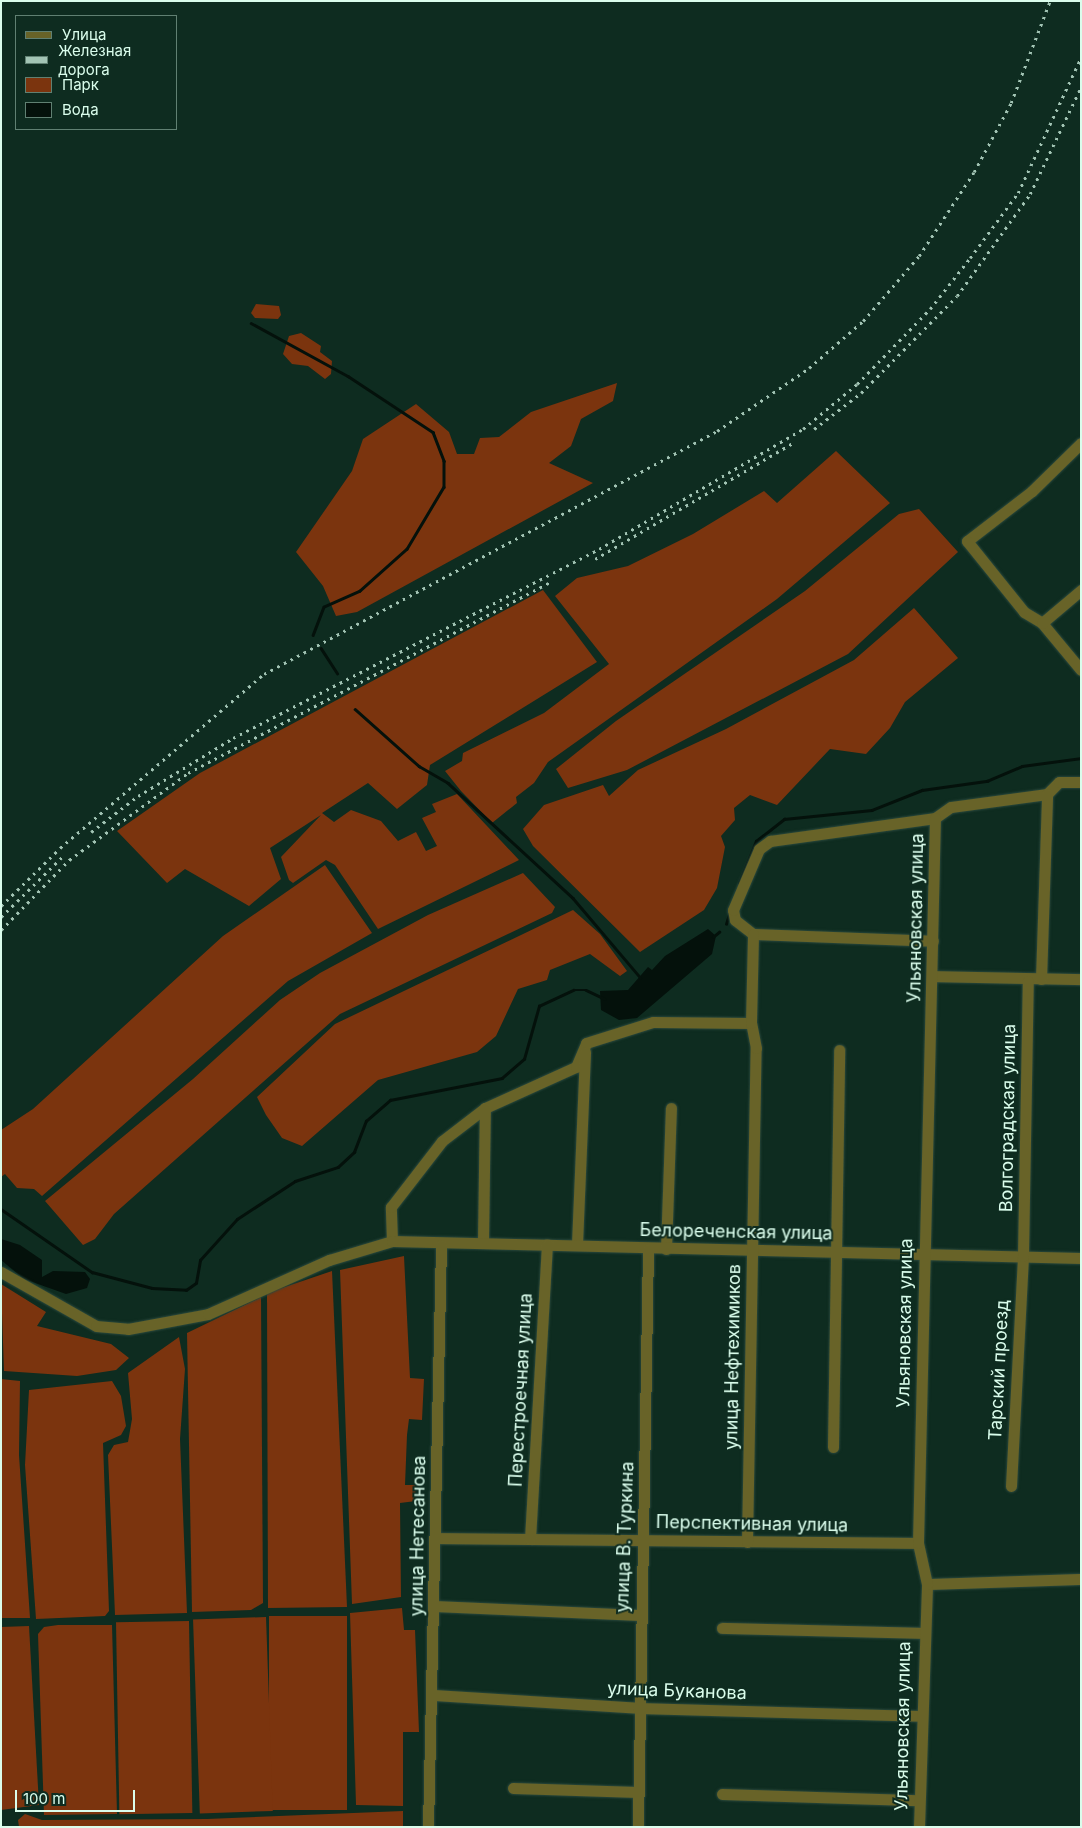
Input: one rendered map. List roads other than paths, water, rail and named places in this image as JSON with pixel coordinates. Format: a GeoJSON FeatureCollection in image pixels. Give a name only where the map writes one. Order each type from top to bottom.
{"type":"FeatureCollection","features":[{"type":"Feature","properties":{"kind":"street"},"geometry":{"type":"LineString","coordinates":[[1081,443],[1032,491],[967,541],[1024,612],[1042,623],[1081,670]]}},
{"type":"Feature","properties":{"kind":"street"},"geometry":{"type":"LineString","coordinates":[[1042,623],[1081,590]]}},
{"type":"Feature","properties":{"kind":"street"},"geometry":{"type":"LineString","coordinates":[[933,941],[753,934],[735,920],[733,910],[766,843],[935,818],[951,807],[1047,794],[1059,782],[1081,782]]}},
{"type":"Feature","properties":{"kind":"street"},"geometry":{"type":"LineString","coordinates":[[1042,979],[1047,794]]}},
{"type":"Feature","properties":{"kind":"street","name":"Ульяновская улица"},"geometry":{"type":"LineString","coordinates":[[919,1827],[922,1633],[927,1584],[918,1543],[923,1254],[933,976],[935,818]]}},
{"type":"Feature","properties":{"kind":"street","name":"улица Нефтехимиков"},"geometry":{"type":"LineString","coordinates":[[747,1542],[756,1048],[751,1023],[753,934]]}},
{"type":"Feature","properties":{"kind":"street"},"geometry":{"type":"LineString","coordinates":[[933,976],[1028,981],[1081,979]]}},
{"type":"Feature","properties":{"kind":"street","name":"Волгоградская улица"},"geometry":{"type":"LineString","coordinates":[[1023,1256],[1028,981]]}},
{"type":"Feature","properties":{"kind":"street"},"geometry":{"type":"LineString","coordinates":[[1,1272],[96,1326],[128,1329],[208,1314],[329,1260],[392,1241],[391,1207],[442,1141],[485,1108],[576,1067],[586,1043],[653,1022],[751,1023]]}},
{"type":"Feature","properties":{"kind":"street"},"geometry":{"type":"LineString","coordinates":[[577,1244],[586,1043]]}},
{"type":"Feature","properties":{"kind":"street"},"geometry":{"type":"LineString","coordinates":[[832,1447],[839,1050]]}},
{"type":"Feature","properties":{"kind":"street"},"geometry":{"type":"LineString","coordinates":[[483,1243],[485,1108]]}},
{"type":"Feature","properties":{"kind":"street"},"geometry":{"type":"LineString","coordinates":[[666,1249],[671,1108]]}},
{"type":"Feature","properties":{"kind":"street","name":"Белореченская улица"},"geometry":{"type":"LineString","coordinates":[[392,1241],[441,1245],[483,1243],[577,1244],[648,1249],[752,1252],[836,1252],[1081,1258]]}},
{"type":"Feature","properties":{"kind":"street","name":"Перестроечная улица"},"geometry":{"type":"LineString","coordinates":[[530,1539],[547,1244]]}},
{"type":"Feature","properties":{"kind":"street","name":"улица Нетесанова"},"geometry":{"type":"LineString","coordinates":[[428,1827],[434,1695],[441,1245]]}},
{"type":"Feature","properties":{"kind":"street","name":"улица В. Туркина"},"geometry":{"type":"LineString","coordinates":[[638,1827],[638,1708],[640,1615],[645,1540],[648,1249]]}},
{"type":"Feature","properties":{"kind":"street","name":"Тарский проезд"},"geometry":{"type":"LineString","coordinates":[[1011,1486],[1023,1256]]}},
{"type":"Feature","properties":{"kind":"street","name":"Перспективная улица"},"geometry":{"type":"LineString","coordinates":[[435,1538],[918,1543]]}},
{"type":"Feature","properties":{"kind":"street"},"geometry":{"type":"LineString","coordinates":[[927,1584],[1081,1579]]}},
{"type":"Feature","properties":{"kind":"street"},"geometry":{"type":"LineString","coordinates":[[434,1606],[640,1615]]}},
{"type":"Feature","properties":{"kind":"street"},"geometry":{"type":"LineString","coordinates":[[722,1628],[922,1633]]}},
{"type":"Feature","properties":{"kind":"street","name":"улица Буканова"},"geometry":{"type":"LineString","coordinates":[[434,1695],[638,1708],[920,1716]]}},
{"type":"Feature","properties":{"kind":"street"},"geometry":{"type":"LineString","coordinates":[[513,1788],[638,1792]]}},
{"type":"Feature","properties":{"kind":"street"},"geometry":{"type":"LineString","coordinates":[[722,1794],[918,1800]]}},
{"type":"Feature","properties":{"kind":"water"},"geometry":{"type":"Polygon","coordinates":[[[708,929],[716,936],[712,954],[637,1018],[619,1020],[601,1010],[600,991],[628,990],[648,967],[652,970],[665,956],[708,929]]]}},
{"type":"Feature","properties":{"kind":"water"},"geometry":{"type":"Polygon","coordinates":[[[1,1239],[20,1245],[42,1260],[42,1277],[53,1271],[85,1272],[90,1279],[87,1288],[66,1294],[24,1279],[1,1260],[1,1239]]]}},
{"type":"Feature","properties":{"kind":"waterway"},"geometry":{"type":"LineString","coordinates":[[251,323],[348,376],[433,432],[444,461],[444,487],[407,549],[360,591],[324,607],[313,635]]}},
{"type":"Feature","properties":{"kind":"waterway"},"geometry":{"type":"LineString","coordinates":[[321,648],[337,673]]}},
{"type":"Feature","properties":{"kind":"waterway"},"geometry":{"type":"LineString","coordinates":[[355,709],[419,766],[448,783],[573,898],[640,977]]}},
{"type":"Feature","properties":{"kind":"waterway"},"geometry":{"type":"LineString","coordinates":[[739,883],[756,841],[784,819],[872,810],[922,790],[987,781],[1022,766],[1081,758]]}},
{"type":"Feature","properties":{"kind":"waterway"},"geometry":{"type":"LineString","coordinates":[[726,924],[729,914]]}},
{"type":"Feature","properties":{"kind":"waterway"},"geometry":{"type":"LineString","coordinates":[[713,937],[719,932]]}},
{"type":"Feature","properties":{"kind":"waterway"},"geometry":{"type":"LineString","coordinates":[[1,1209],[92,1272],[152,1288],[186,1290],[196,1283],[200,1260],[237,1219],[295,1181],[338,1167],[354,1152],[366,1121],[390,1100],[502,1078],[524,1059],[539,1006],[574,990],[586,990],[605,999]]}},
{"type":"Feature","properties":{"kind":"railway"},"geometry":{"type":"LineString","coordinates":[[1,906],[60,848],[264,674],[717,431],[809,368],[863,321],[919,256],[974,172],[1011,103],[1050,1]]}},
{"type":"Feature","properties":{"kind":"railway"},"geometry":{"type":"LineString","coordinates":[[91,832],[138,796],[233,738],[599,549],[803,429],[857,384],[930,309],[970,258],[1018,193],[1081,57]]}},
{"type":"Feature","properties":{"kind":"railway"},"geometry":{"type":"LineString","coordinates":[[814,429],[861,393],[957,296],[1030,194],[1081,87]]}},
{"type":"Feature","properties":{"kind":"railway"},"geometry":{"type":"LineString","coordinates":[[595,559],[793,443]]}},
{"type":"Feature","properties":{"kind":"railway"},"geometry":{"type":"LineString","coordinates":[[1,930],[69,860],[188,773],[550,582]]}},
{"type":"Feature","properties":{"kind":"railway"},"geometry":{"type":"LineString","coordinates":[[1,917],[64,855]]}}]}
